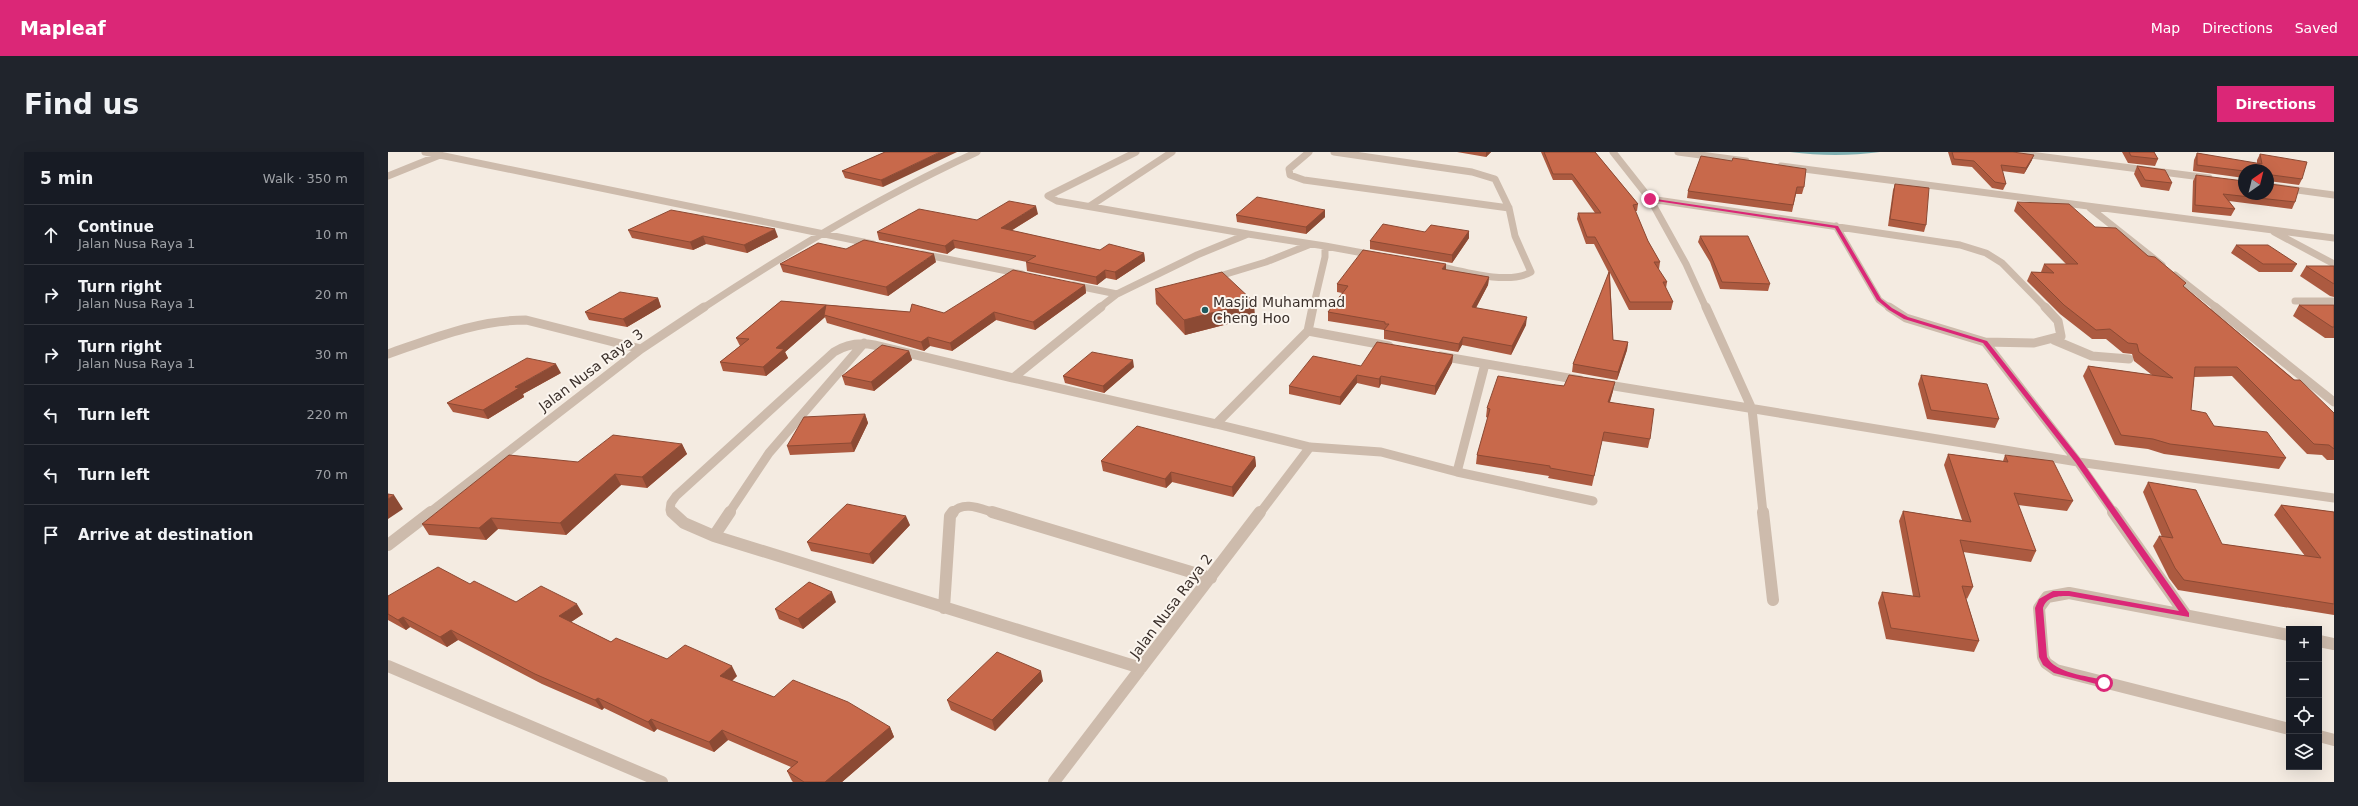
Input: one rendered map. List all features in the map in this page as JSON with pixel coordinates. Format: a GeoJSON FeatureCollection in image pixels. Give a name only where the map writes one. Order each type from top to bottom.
{"type":"FeatureCollection","features":[{"type":"Feature","properties":{"kind":"street"},"geometry":{"type":"LineString","coordinates":[[425,152],[884,246]]}},
{"type":"Feature","properties":{"kind":"street"},"geometry":{"type":"LineString","coordinates":[[388,176],[449,152]]}},
{"type":"Feature","properties":{"kind":"street","name":"Jalan Nusa Raya 3"},"geometry":{"type":"LineString","coordinates":[[388,545],[641,349],[782,256],[916,180],[977,152]]}},
{"type":"Feature","properties":{"kind":"street"},"geometry":{"type":"LineString","coordinates":[[1136,152],[1048,196],[1057,201],[1379,256]]}},
{"type":"Feature","properties":{"kind":"street"},"geometry":{"type":"LineString","coordinates":[[1090,206],[1172,152]]}},
{"type":"Feature","properties":{"kind":"street"},"geometry":{"type":"LineString","coordinates":[[1309,152],[1289,169],[1290,175],[1304,180],[1509,208]]}},
{"type":"Feature","properties":{"kind":"street"},"geometry":{"type":"LineString","coordinates":[[1334,152],[1472,172],[1489,176],[1494,179],[1509,208],[1515,236],[1531,272],[1529,275],[1524,278],[1510,278],[1425,264]]}},
{"type":"Feature","properties":{"kind":"street"},"geometry":{"type":"LineString","coordinates":[[1613,152],[1650,199],[1686,264],[1752,409],[1773,600]]}},
{"type":"Feature","properties":{"kind":"street"},"geometry":{"type":"LineString","coordinates":[[1678,152],[1757,163]]}},
{"type":"Feature","properties":{"kind":"street"},"geometry":{"type":"LineString","coordinates":[[2007,152],[2214,179]]}},
{"type":"Feature","properties":{"kind":"street"},"geometry":{"type":"LineString","coordinates":[[2066,152],[2069,160]]}},
{"type":"Feature","properties":{"kind":"street"},"geometry":{"type":"LineString","coordinates":[[1773,165],[2334,238]]}},
{"type":"Feature","properties":{"kind":"street"},"geometry":{"type":"LineString","coordinates":[[2274,187],[2334,195]]}},
{"type":"Feature","properties":{"kind":"street"},"geometry":{"type":"LineString","coordinates":[[1650,199],[1836,226],[1960,246],[1986,253],[2002,263],[2058,321],[2061,336],[2054,340]]}},
{"type":"Feature","properties":{"kind":"street"},"geometry":{"type":"LineString","coordinates":[[2089,207],[2334,402]]}},
{"type":"Feature","properties":{"kind":"street"},"geometry":{"type":"LineString","coordinates":[[1836,226],[1879,300],[1891,309],[1912,320],[1985,342],[2054,340],[2092,356],[2129,359]]}},
{"type":"Feature","properties":{"kind":"street"},"geometry":{"type":"LineString","coordinates":[[2268,230],[2334,264]]}},
{"type":"Feature","properties":{"kind":"street"},"geometry":{"type":"LineString","coordinates":[[1013,378],[1117,294],[1197,255],[1248,234]]}},
{"type":"Feature","properties":{"kind":"street"},"geometry":{"type":"LineString","coordinates":[[1205,280],[1266,262],[1311,244]]}},
{"type":"Feature","properties":{"kind":"street"},"geometry":{"type":"LineString","coordinates":[[1216,424],[1308,331],[1325,257],[1324,246]]}},
{"type":"Feature","properties":{"kind":"street"},"geometry":{"type":"LineString","coordinates":[[916,253],[1032,276]]}},
{"type":"Feature","properties":{"kind":"street"},"geometry":{"type":"LineString","coordinates":[[1063,283],[1117,294]]}},
{"type":"Feature","properties":{"kind":"street"},"geometry":{"type":"LineString","coordinates":[[2295,301],[2334,301]]}},
{"type":"Feature","properties":{"kind":"street"},"geometry":{"type":"LineString","coordinates":[[388,354],[471,326],[511,319],[526,320],[641,349]]}},
{"type":"Feature","properties":{"kind":"street"},"geometry":{"type":"LineString","coordinates":[[1308,331],[1400,348]]}},
{"type":"Feature","properties":{"kind":"street"},"geometry":{"type":"LineString","coordinates":[[1985,342],[2078,462],[2186,615]]}},
{"type":"Feature","properties":{"kind":"street"},"geometry":{"type":"LineString","coordinates":[[714,536],[769,453],[864,343]]}},
{"type":"Feature","properties":{"kind":"street"},"geometry":{"type":"LineString","coordinates":[[1141,668],[714,536],[684,523],[670,510],[671,503],[834,352],[846,345],[864,343],[1310,447],[1381,452],[1457,472],[1593,501]]}},
{"type":"Feature","properties":{"kind":"street"},"geometry":{"type":"LineString","coordinates":[[1431,354],[1752,409],[2078,462],[2334,498]]}},
{"type":"Feature","properties":{"kind":"street"},"geometry":{"type":"LineString","coordinates":[[1457,472],[1485,364]]}},
{"type":"Feature","properties":{"kind":"street","name":"Jalan Nusa Raya 2"},"geometry":{"type":"LineString","coordinates":[[1054,782],[1310,447]]}},
{"type":"Feature","properties":{"kind":"street"},"geometry":{"type":"LineString","coordinates":[[944,608],[950,516],[954,510],[963,506],[972,506],[1211,578]]}},
{"type":"Feature","properties":{"kind":"street"},"geometry":{"type":"LineString","coordinates":[[2286,634],[2069,593],[2053,593],[2042,601],[2039,608],[2043,657],[2046,663],[2056,670],[2286,728]]}},
{"type":"Feature","properties":{"kind":"street"},"geometry":{"type":"LineString","coordinates":[[2322,642],[2334,644]]}},
{"type":"Feature","properties":{"kind":"street"},"geometry":{"type":"LineString","coordinates":[[388,666],[662,782]]}},
{"type":"Feature","properties":{"kind":"street"},"geometry":{"type":"LineString","coordinates":[[2322,737],[2334,740]]}},
{"type":"Feature","properties":{"kind":"water"},"geometry":{"type":"Polygon","coordinates":[[[1790,152],[1880,152],[1835,155],[1790,152]]]}},
{"type":"Feature","properties":{"kind":"building"},"geometry":{"type":"Polygon","coordinates":[[[885,152],[940,152],[881,180],[842,171],[885,152]]]}},
{"type":"Feature","properties":{"kind":"building"},"geometry":{"type":"Polygon","coordinates":[[[1544,152],[1595,152],[1638,204],[1633,205],[1648,241],[1660,262],[1654,262],[1667,282],[1663,282],[1673,302],[1630,302],[1595,237],[1587,237],[1578,213],[1601,213],[1572,174],[1553,174],[1544,152]]]}},
{"type":"Feature","properties":{"kind":"building"},"geometry":{"type":"Polygon","coordinates":[[[1952,152],[2013,152],[2034,155],[2026,168],[2001,165],[2006,184],[1995,182],[1974,161],[1954,159],[1952,152]]]}},
{"type":"Feature","properties":{"kind":"building"},"geometry":{"type":"Polygon","coordinates":[[[2129,152],[2154,152],[2158,159],[2131,156],[2129,152]]]}},
{"type":"Feature","properties":{"kind":"building"},"geometry":{"type":"Polygon","coordinates":[[[2197,153],[2262,164],[2238,164],[2238,170],[2197,165],[2197,153]]]}},
{"type":"Feature","properties":{"kind":"building"},"geometry":{"type":"Polygon","coordinates":[[[2260,154],[2307,162],[2302,179],[2274,175],[2274,164],[2262,164],[2260,154]]]}},
{"type":"Feature","properties":{"kind":"building"},"geometry":{"type":"Polygon","coordinates":[[[1701,156],[1732,161],[1733,158],[1806,169],[1804,187],[1797,187],[1793,205],[1688,191],[1701,156]]]}},
{"type":"Feature","properties":{"kind":"building"},"geometry":{"type":"Polygon","coordinates":[[[2137,166],[2165,170],[2172,183],[2145,180],[2137,166]]]}},
{"type":"Feature","properties":{"kind":"building"},"geometry":{"type":"Polygon","coordinates":[[[2196,175],[2238,180],[2238,196],[2223,194],[2235,209],[2195,205],[2196,175]]]}},
{"type":"Feature","properties":{"kind":"building"},"geometry":{"type":"Polygon","coordinates":[[[1895,184],[1929,188],[1926,225],[1890,219],[1895,184]]]}},
{"type":"Feature","properties":{"kind":"building"},"geometry":{"type":"Polygon","coordinates":[[[2274,185],[2299,188],[2295,202],[2274,200],[2274,185]]]}},
{"type":"Feature","properties":{"kind":"building"},"geometry":{"type":"Polygon","coordinates":[[[1257,197],[1325,210],[1306,227],[1236,215],[1257,197]]]}},
{"type":"Feature","properties":{"kind":"building"},"geometry":{"type":"Polygon","coordinates":[[[1009,201],[1036,206],[1001,228],[1100,250],[1109,244],[1144,253],[1115,272],[1105,270],[1096,277],[1026,262],[1036,256],[953,240],[945,246],[877,232],[919,209],[977,220],[1009,201]]]}},
{"type":"Feature","properties":{"kind":"building"},"geometry":{"type":"Polygon","coordinates":[[[2017,202],[2069,204],[2095,227],[2116,228],[2148,256],[2155,257],[2186,283],[2183,286],[2294,380],[2300,380],[2334,413],[2334,449],[2329,445],[2314,444],[2237,367],[2195,367],[2191,410],[2206,413],[2214,426],[2267,432],[2286,458],[2170,444],[2153,439],[2121,435],[2088,366],[2173,378],[2139,352],[2137,344],[2128,343],[2110,329],[2096,330],[2064,305],[2031,272],[2054,273],[2044,264],[2078,264],[2017,202]]]}},
{"type":"Feature","properties":{"kind":"building"},"geometry":{"type":"Polygon","coordinates":[[[671,210],[775,229],[744,245],[703,236],[690,242],[628,230],[671,210]]]}},
{"type":"Feature","properties":{"kind":"building"},"geometry":{"type":"Polygon","coordinates":[[[1383,224],[1425,232],[1431,225],[1469,231],[1452,255],[1370,241],[1383,224]]]}},
{"type":"Feature","properties":{"kind":"building"},"geometry":{"type":"Polygon","coordinates":[[[1700,236],[1748,236],[1770,284],[1722,282],[1711,256],[1700,236]]]}},
{"type":"Feature","properties":{"kind":"building"},"geometry":{"type":"Polygon","coordinates":[[[864,240],[934,254],[886,287],[780,264],[818,243],[846,249],[864,240]]]}},
{"type":"Feature","properties":{"kind":"building"},"geometry":{"type":"Polygon","coordinates":[[[2236,245],[2268,245],[2297,264],[2263,264],[2236,245]]]}},
{"type":"Feature","properties":{"kind":"building"},"geometry":{"type":"Polygon","coordinates":[[[1363,250],[1446,264],[1442,269],[1489,277],[1472,307],[1527,317],[1512,346],[1463,337],[1459,344],[1384,330],[1389,324],[1385,324],[1385,322],[1328,312],[1348,286],[1337,284],[1363,250]]]}},
{"type":"Feature","properties":{"kind":"building"},"geometry":{"type":"Polygon","coordinates":[[[2306,266],[2334,266],[2334,284],[2306,266]]]}},
{"type":"Feature","properties":{"kind":"building"},"geometry":{"type":"Polygon","coordinates":[[[1013,270],[1085,285],[1033,322],[994,312],[950,343],[928,337],[921,342],[824,315],[826,305],[910,312],[912,304],[944,313],[1013,270]]]}},
{"type":"Feature","properties":{"kind":"building"},"geometry":{"type":"Polygon","coordinates":[[[1222,272],[1254,302],[1184,320],[1155,289],[1222,272]]]}},
{"type":"Feature","properties":{"kind":"building"},"geometry":{"type":"Polygon","coordinates":[[[1609,272],[1613,340],[1628,342],[1618,372],[1573,364],[1609,272]]]}},
{"type":"Feature","properties":{"kind":"building"},"geometry":{"type":"Polygon","coordinates":[[[620,292],[658,298],[623,319],[585,312],[620,292]]]}},
{"type":"Feature","properties":{"kind":"building"},"geometry":{"type":"Polygon","coordinates":[[[781,301],[826,305],[776,348],[784,349],[763,367],[720,362],[749,339],[736,338],[781,301]]]}},
{"type":"Feature","properties":{"kind":"building"},"geometry":{"type":"Polygon","coordinates":[[[2299,305],[2334,305],[2334,327],[2332,327],[2299,305]]]}},
{"type":"Feature","properties":{"kind":"building"},"geometry":{"type":"Polygon","coordinates":[[[1377,342],[1453,355],[1435,386],[1381,376],[1379,379],[1357,375],[1340,397],[1289,386],[1313,356],[1361,366],[1377,342]]]}},
{"type":"Feature","properties":{"kind":"building"},"geometry":{"type":"Polygon","coordinates":[[[882,345],[909,351],[871,382],[842,376],[882,345]]]}},
{"type":"Feature","properties":{"kind":"building"},"geometry":{"type":"Polygon","coordinates":[[[1092,352],[1133,360],[1103,386],[1063,376],[1092,352]]]}},
{"type":"Feature","properties":{"kind":"building"},"geometry":{"type":"Polygon","coordinates":[[[527,358],[556,364],[515,387],[519,388],[483,410],[447,403],[527,358]]]}},
{"type":"Feature","properties":{"kind":"building"},"geometry":{"type":"Polygon","coordinates":[[[1569,375],[1615,382],[1608,402],[1654,409],[1650,439],[1604,432],[1594,476],[1550,468],[1550,466],[1477,455],[1490,409],[1487,408],[1498,376],[1564,386],[1569,375]]]}},
{"type":"Feature","properties":{"kind":"building"},"geometry":{"type":"Polygon","coordinates":[[[1921,375],[1987,384],[1999,419],[1931,410],[1921,375]]]}},
{"type":"Feature","properties":{"kind":"building"},"geometry":{"type":"Polygon","coordinates":[[[865,414],[851,443],[787,446],[804,417],[865,414]]]}},
{"type":"Feature","properties":{"kind":"building"},"geometry":{"type":"Polygon","coordinates":[[[1137,426],[1255,457],[1232,487],[1171,472],[1165,479],[1101,461],[1137,426]]]}},
{"type":"Feature","properties":{"kind":"building"},"geometry":{"type":"Polygon","coordinates":[[[613,435],[682,444],[642,477],[615,474],[560,523],[491,518],[479,528],[422,524],[509,455],[578,462],[613,435]]]}},
{"type":"Feature","properties":{"kind":"building"},"geometry":{"type":"Polygon","coordinates":[[[1948,454],[2008,462],[2005,455],[2053,461],[2073,501],[2014,493],[2036,551],[1960,540],[1973,587],[1962,586],[1979,641],[1891,628],[1882,592],[1920,597],[1903,511],[1971,522],[1948,454]]]}},
{"type":"Feature","properties":{"kind":"building"},"geometry":{"type":"Polygon","coordinates":[[[2148,482],[2196,490],[2222,544],[2321,558],[2281,505],[2334,512],[2334,604],[2184,580],[2175,568],[2159,536],[2173,538],[2148,482]]]}},
{"type":"Feature","properties":{"kind":"building"},"geometry":{"type":"Polygon","coordinates":[[[388,494],[394,495],[388,499],[388,494]]]}},
{"type":"Feature","properties":{"kind":"building"},"geometry":{"type":"Polygon","coordinates":[[[847,504],[906,516],[869,554],[807,542],[847,504]]]}},
{"type":"Feature","properties":{"kind":"building"},"geometry":{"type":"Polygon","coordinates":[[[438,567],[470,584],[474,581],[516,602],[541,586],[577,604],[559,616],[611,642],[616,638],[667,659],[685,645],[732,666],[720,676],[774,697],[793,680],[848,702],[890,727],[825,782],[804,782],[787,771],[798,762],[722,730],[709,742],[651,719],[648,722],[598,698],[595,700],[535,674],[451,630],[440,637],[403,617],[398,620],[388,614],[388,596],[438,567]]]}},
{"type":"Feature","properties":{"kind":"building"},"geometry":{"type":"Polygon","coordinates":[[[809,582],[832,592],[798,619],[775,609],[809,582]]]}},
{"type":"Feature","properties":{"kind":"building"},"geometry":{"type":"Polygon","coordinates":[[[997,652],[1041,671],[992,720],[947,700],[997,652]]]}},
{"type":"Feature","properties":{"kind":"place","name":"Masjid Muhammad Cheng Hoo"},"geometry":{"type":"Point","coordinates":[1205,310]}},
{"type":"Feature","properties":{"kind":"route"},"geometry":{"type":"LineString","coordinates":[[1650,199],[1836,226],[1879,300],[1906,318],[1985,342],[1998,361],[2078,462],[2186,615],[2069,593],[2053,593],[2042,601],[2039,608],[2043,657],[2046,663],[2056,670],[2104,683]]}}]}
